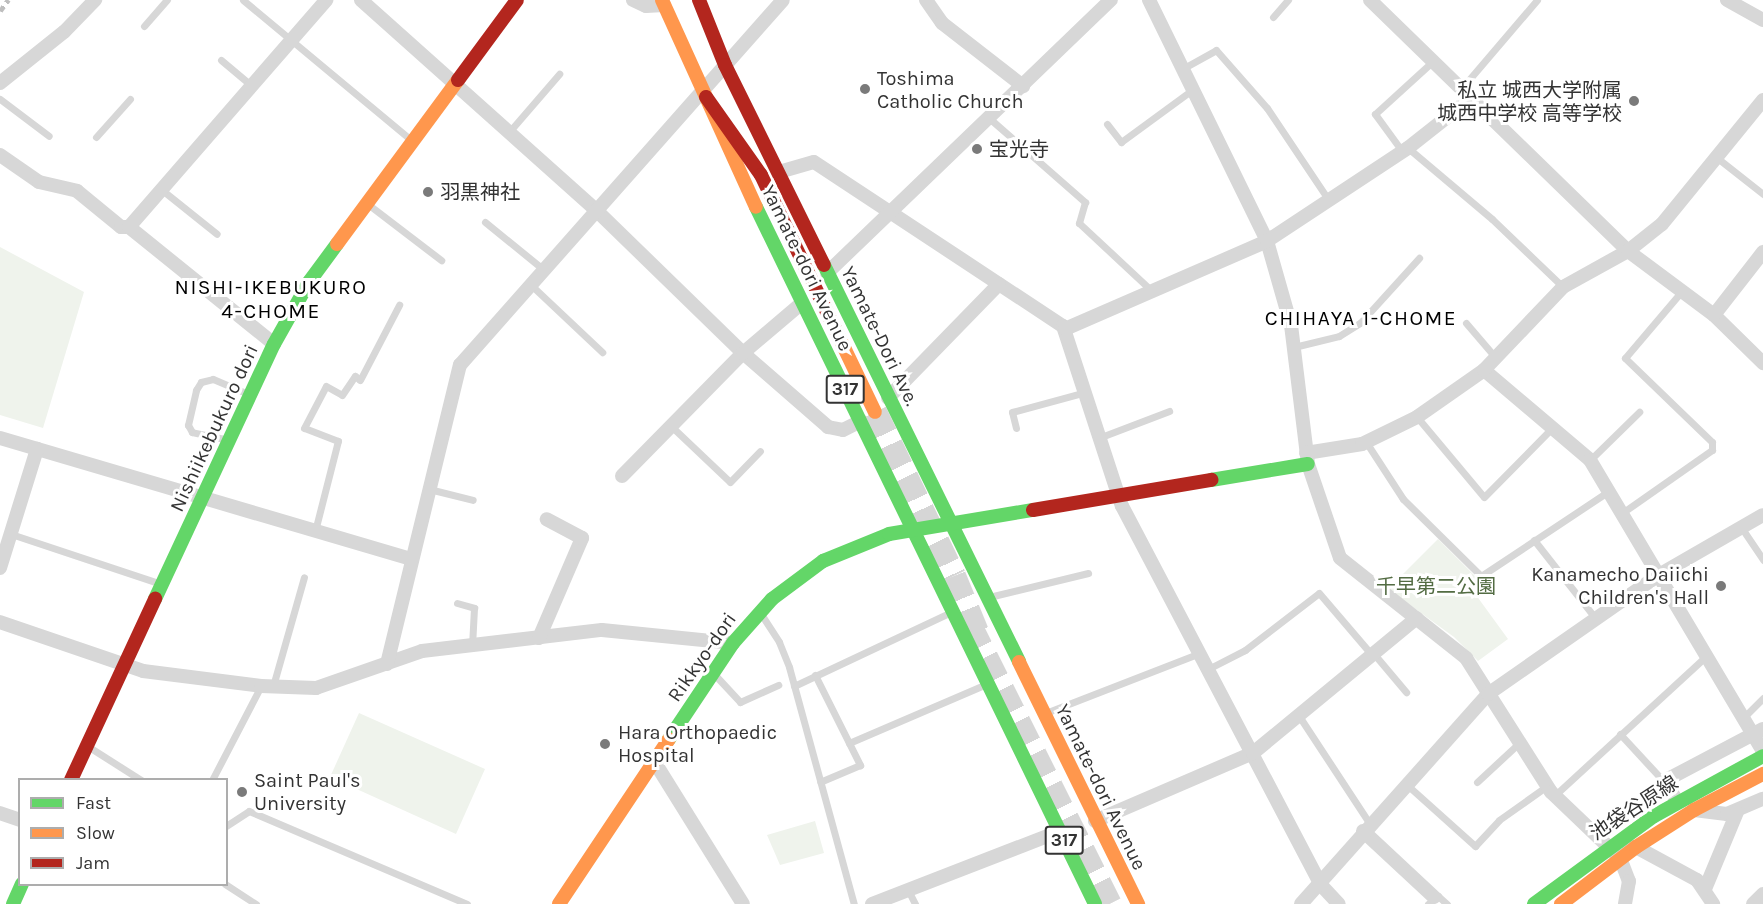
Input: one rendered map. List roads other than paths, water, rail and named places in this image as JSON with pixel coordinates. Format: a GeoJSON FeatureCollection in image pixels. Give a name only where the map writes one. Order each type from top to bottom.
{"type":"FeatureCollection","features":[{"type":"Feature","properties":{"kind":"main road","name":"Nishiikebukuro dori"},"geometry":{"type":"LineString","coordinates":[[72,778],[274,344],[309,282],[517,0]]}},
{"type":"Feature","properties":{"kind":"main road","name":"Yamate-Dori Ave."},"geometry":{"type":"LineString","coordinates":[[699,0],[725,65],[951,524],[971,604],[1043,714]]}},
{"type":"Feature","properties":{"kind":"main road","name":"Yamate-dori Avenue"},"geometry":{"type":"LineString","coordinates":[[663,3],[802,303],[915,530],[971,604],[989,683],[1060,831]]}},
{"type":"Feature","properties":{"kind":"main road"},"geometry":{"type":"LineString","coordinates":[[704,94],[761,175],[875,412]]}},
{"type":"Feature","properties":{"kind":"main road","name":"Rikkyo-dori"},"geometry":{"type":"LineString","coordinates":[[559,904],[733,643],[759,611],[823,561],[889,534],[1119,495],[1307,458]]}},
{"type":"Feature","properties":{"kind":"main road","name":"Yamate-dori Avenue"},"geometry":{"type":"LineString","coordinates":[[1043,714],[1138,904]]}},
{"type":"Feature","properties":{"kind":"main road","name":"池袋谷原線"},"geometry":{"type":"LineString","coordinates":[[1534,904],[1608,847],[1677,801],[1763,756]]}},
{"type":"Feature","properties":{"kind":"main road","name":"池袋谷原線"},"geometry":{"type":"LineString","coordinates":[[1561,904],[1636,847],[1694,810],[1763,774]]}},
{"type":"Feature","properties":{"kind":"main road","name":"317"},"geometry":{"type":"LineString","coordinates":[[1060,831],[1095,904]]}},
{"type":"Feature","properties":{"kind":"main road"},"geometry":{"type":"LineString","coordinates":[[13,904],[22,886]]}},
{"type":"Feature","properties":{"kind":"street"},"geometry":{"type":"LineString","coordinates":[[0,83],[64,32],[95,0]]}},
{"type":"Feature","properties":{"kind":"street"},"geometry":{"type":"LineString","coordinates":[[129,227],[326,0]]}},
{"type":"Feature","properties":{"kind":"street"},"geometry":{"type":"LineString","coordinates":[[361,0],[597,211],[743,353],[828,427],[843,430],[861,421]]}},
{"type":"Feature","properties":{"kind":"street"},"geometry":{"type":"LineString","coordinates":[[633,0],[646,6],[663,3]]}},
{"type":"Feature","properties":{"kind":"street"},"geometry":{"type":"LineString","coordinates":[[387,664],[460,365],[704,94],[725,65],[783,0]]}},
{"type":"Feature","properties":{"kind":"street"},"geometry":{"type":"LineString","coordinates":[[926,0],[942,23],[1023,86]]}},
{"type":"Feature","properties":{"kind":"street"},"geometry":{"type":"LineString","coordinates":[[827,273],[1111,0]]}},
{"type":"Feature","properties":{"kind":"street"},"geometry":{"type":"LineString","coordinates":[[1149,0],[1268,241],[1294,347],[1307,458],[1340,558],[1466,658],[1550,791],[1620,858],[1629,881],[1625,904]]}},
{"type":"Feature","properties":{"kind":"street"},"geometry":{"type":"LineString","coordinates":[[1391,0],[1375,5],[1628,251],[1714,315],[1763,363]]}},
{"type":"Feature","properties":{"kind":"street"},"geometry":{"type":"LineString","coordinates":[[1727,0],[1763,20]]}},
{"type":"Feature","properties":{"kind":"street"},"geometry":{"type":"LineString","coordinates":[[1065,329],[1268,241],[1405,149],[1465,94]]}},
{"type":"Feature","properties":{"kind":"street"},"geometry":{"type":"LineString","coordinates":[[1307,458],[1366,442],[1417,417],[1484,370],[1563,287],[1628,251],[1662,224],[1763,100]]}},
{"type":"Feature","properties":{"kind":"street"},"geometry":{"type":"LineString","coordinates":[[0,155],[39,182],[77,191],[121,227],[129,227],[274,344]]}},
{"type":"Feature","properties":{"kind":"street"},"geometry":{"type":"LineString","coordinates":[[779,172],[814,162],[1065,329],[1119,495],[1319,880],[1339,904]]}},
{"type":"Feature","properties":{"kind":"street"},"geometry":{"type":"LineString","coordinates":[[1714,315],[1763,252]]}},
{"type":"Feature","properties":{"kind":"street"},"geometry":{"type":"LineString","coordinates":[[888,398],[999,284]]}},
{"type":"Feature","properties":{"kind":"street"},"geometry":{"type":"LineString","coordinates":[[622,476],[743,353],[802,303]]}},
{"type":"Feature","properties":{"kind":"street"},"geometry":{"type":"LineString","coordinates":[[1484,370],[1550,430],[1590,460],[1743,717],[1758,731],[1763,750]]}},
{"type":"Feature","properties":{"kind":"street"},"geometry":{"type":"LineString","coordinates":[[0,438],[412,559]]}},
{"type":"Feature","properties":{"kind":"street"},"geometry":{"type":"LineString","coordinates":[[0,568],[38,449]]}},
{"type":"Feature","properties":{"kind":"street"},"geometry":{"type":"LineString","coordinates":[[1301,904],[1366,827],[1488,694],[1657,576],[1763,515]]}},
{"type":"Feature","properties":{"kind":"street"},"geometry":{"type":"LineString","coordinates":[[539,638],[582,538],[547,519]]}},
{"type":"Feature","properties":{"kind":"street"},"geometry":{"type":"LineString","coordinates":[[1095,821],[1253,753],[1417,618]]}},
{"type":"Feature","properties":{"kind":"street"},"geometry":{"type":"LineString","coordinates":[[0,622],[124,666],[267,686],[316,688],[422,651],[602,630],[733,643]]}},
{"type":"Feature","properties":{"kind":"street"},"geometry":{"type":"LineString","coordinates":[[1677,801],[1667,785],[1670,778],[1758,731]]}},
{"type":"Feature","properties":{"kind":"street"},"geometry":{"type":"LineString","coordinates":[[654,761],[743,904]]}},
{"type":"Feature","properties":{"kind":"street"},"geometry":{"type":"LineString","coordinates":[[1694,810],[1719,815],[1737,812],[1763,800]]}},
{"type":"Feature","properties":{"kind":"street"},"geometry":{"type":"LineString","coordinates":[[1705,889],[1737,812]]}},
{"type":"Feature","properties":{"kind":"street"},"geometry":{"type":"LineString","coordinates":[[0,813],[18,819]]}},
{"type":"Feature","properties":{"kind":"street"},"geometry":{"type":"LineString","coordinates":[[1366,827],[1436,902]]}},
{"type":"Feature","properties":{"kind":"street"},"geometry":{"type":"LineString","coordinates":[[872,904],[1060,831]]}},
{"type":"Feature","properties":{"kind":"street"},"geometry":{"type":"LineString","coordinates":[[1608,847],[1636,847],[1697,880],[1713,904]]}},
{"type":"Feature","properties":{"kind":"street"},"geometry":{"type":"LineString","coordinates":[[1753,904],[1763,894]]}},
{"type":"Feature","properties":{"kind":"lane"},"geometry":{"type":"LineString","coordinates":[[144,26],[167,0]]}},
{"type":"Feature","properties":{"kind":"lane"},"geometry":{"type":"LineString","coordinates":[[243,0],[412,142]]}},
{"type":"Feature","properties":{"kind":"lane"},"geometry":{"type":"LineString","coordinates":[[1273,16],[1288,0]]}},
{"type":"Feature","properties":{"kind":"lane"},"geometry":{"type":"LineString","coordinates":[[1465,94],[1537,0]]}},
{"type":"Feature","properties":{"kind":"lane"},"geometry":{"type":"LineString","coordinates":[[1182,69],[1216,50],[1267,108],[1328,199]]}},
{"type":"Feature","properties":{"kind":"lane"},"geometry":{"type":"LineString","coordinates":[[221,60],[252,86]]}},
{"type":"Feature","properties":{"kind":"lane"},"geometry":{"type":"LineString","coordinates":[[1432,62],[1375,114],[1405,149],[1492,219],[1563,287]]}},
{"type":"Feature","properties":{"kind":"lane"},"geometry":{"type":"LineString","coordinates":[[509,132],[560,74]]}},
{"type":"Feature","properties":{"kind":"lane"},"geometry":{"type":"LineString","coordinates":[[1107,124],[1121,142],[1192,90]]}},
{"type":"Feature","properties":{"kind":"lane"},"geometry":{"type":"LineString","coordinates":[[0,99],[49,136]]}},
{"type":"Feature","properties":{"kind":"lane"},"geometry":{"type":"LineString","coordinates":[[96,137],[130,99]]}},
{"type":"Feature","properties":{"kind":"lane"},"geometry":{"type":"LineString","coordinates":[[989,118],[1085,202],[1079,223],[1152,291]]}},
{"type":"Feature","properties":{"kind":"lane"},"geometry":{"type":"LineString","coordinates":[[1716,157],[1763,194]]}},
{"type":"Feature","properties":{"kind":"lane"},"geometry":{"type":"LineString","coordinates":[[162,190],[217,234]]}},
{"type":"Feature","properties":{"kind":"lane"},"geometry":{"type":"LineString","coordinates":[[366,204],[441,260]]}},
{"type":"Feature","properties":{"kind":"lane"},"geometry":{"type":"LineString","coordinates":[[485,222],[544,270]]}},
{"type":"Feature","properties":{"kind":"lane"},"geometry":{"type":"LineString","coordinates":[[1294,347],[1339,336],[1360,323],[1419,258]]}},
{"type":"Feature","properties":{"kind":"lane"},"geometry":{"type":"LineString","coordinates":[[531,285],[602,352]]}},
{"type":"Feature","properties":{"kind":"lane"},"geometry":{"type":"LineString","coordinates":[[1622,513],[1712,450],[1712,442],[1624,358],[1681,291]]}},
{"type":"Feature","properties":{"kind":"lane"},"geometry":{"type":"LineString","coordinates":[[315,531],[338,441],[304,428],[326,386],[342,395],[355,376],[360,380],[399,305]]}},
{"type":"Feature","properties":{"kind":"lane"},"geometry":{"type":"LineString","coordinates":[[1466,323],[1496,357]]}},
{"type":"Feature","properties":{"kind":"lane"},"geometry":{"type":"LineString","coordinates":[[230,440],[192,432],[188,424],[196,390],[201,382],[213,378],[251,395]]}},
{"type":"Feature","properties":{"kind":"lane"},"geometry":{"type":"LineString","coordinates":[[1016,428],[1012,412],[1086,392]]}},
{"type":"Feature","properties":{"kind":"lane"},"geometry":{"type":"LineString","coordinates":[[1101,437],[1169,411]]}},
{"type":"Feature","properties":{"kind":"lane"},"geometry":{"type":"LineString","coordinates":[[1590,460],[1639,412]]}},
{"type":"Feature","properties":{"kind":"lane"},"geometry":{"type":"LineString","coordinates":[[1417,417],[1484,497],[1550,430]]}},
{"type":"Feature","properties":{"kind":"lane"},"geometry":{"type":"LineString","coordinates":[[671,426],[730,482],[760,451]]}},
{"type":"Feature","properties":{"kind":"lane"},"geometry":{"type":"LineString","coordinates":[[1366,442],[1404,499],[1481,576],[1609,491]]}},
{"type":"Feature","properties":{"kind":"lane"},"geometry":{"type":"LineString","coordinates":[[429,489],[473,500]]}},
{"type":"Feature","properties":{"kind":"lane"},"geometry":{"type":"LineString","coordinates":[[1741,527],[1763,560]]}},
{"type":"Feature","properties":{"kind":"lane"},"geometry":{"type":"LineString","coordinates":[[11,534],[163,585]]}},
{"type":"Feature","properties":{"kind":"lane"},"geometry":{"type":"LineString","coordinates":[[1534,540],[1596,619]]}},
{"type":"Feature","properties":{"kind":"lane"},"geometry":{"type":"LineString","coordinates":[[794,686],[971,604],[1088,573]]}},
{"type":"Feature","properties":{"kind":"lane"},"geometry":{"type":"LineString","coordinates":[[213,778],[267,686],[304,577]]}},
{"type":"Feature","properties":{"kind":"lane"},"geometry":{"type":"LineString","coordinates":[[1208,669],[1245,650],[1319,593],[1406,693]]}},
{"type":"Feature","properties":{"kind":"lane"},"geometry":{"type":"LineString","coordinates":[[457,603],[474,608],[472,645]]}},
{"type":"Feature","properties":{"kind":"lane"},"geometry":{"type":"LineString","coordinates":[[759,611],[779,642],[794,686],[854,904]]}},
{"type":"Feature","properties":{"kind":"lane"},"geometry":{"type":"LineString","coordinates":[[1043,714],[1200,653]]}},
{"type":"Feature","properties":{"kind":"lane"},"geometry":{"type":"LineString","coordinates":[[1406,784],[1475,846],[1499,820],[1550,791],[1620,734],[1706,656]]}},
{"type":"Feature","properties":{"kind":"lane"},"geometry":{"type":"LineString","coordinates":[[713,673],[740,702],[778,686]]}},
{"type":"Feature","properties":{"kind":"lane"},"geometry":{"type":"LineString","coordinates":[[815,675],[860,765],[820,782]]}},
{"type":"Feature","properties":{"kind":"lane"},"geometry":{"type":"LineString","coordinates":[[849,743],[989,683]]}},
{"type":"Feature","properties":{"kind":"lane"},"geometry":{"type":"LineString","coordinates":[[1743,717],[1763,698]]}},
{"type":"Feature","properties":{"kind":"lane"},"geometry":{"type":"LineString","coordinates":[[1299,716],[1366,827]]}},
{"type":"Feature","properties":{"kind":"lane"},"geometry":{"type":"LineString","coordinates":[[1620,734],[1667,785]]}},
{"type":"Feature","properties":{"kind":"lane"},"geometry":{"type":"LineString","coordinates":[[1477,782],[1519,743]]}},
{"type":"Feature","properties":{"kind":"lane"},"geometry":{"type":"LineString","coordinates":[[87,746],[138,778]]}},
{"type":"Feature","properties":{"kind":"lane"},"geometry":{"type":"LineString","coordinates":[[228,825],[249,811],[467,904]]}},
{"type":"Feature","properties":{"kind":"lane"},"geometry":{"type":"LineString","coordinates":[[227,886],[256,904]]}},
{"type":"Feature","properties":{"kind":"lane"},"geometry":{"type":"LineString","coordinates":[[908,890],[915,904]]}},
{"type":"Feature","properties":{"kind":"tunnel"},"geometry":{"type":"LineString","coordinates":[[875,412],[954,576],[979,637]]}},
{"type":"Feature","properties":{"kind":"tunnel"},"geometry":{"type":"LineString","coordinates":[[970,625],[1110,904]]}},
{"type":"Feature","properties":{"kind":"railway"},"geometry":{"type":"LineString","coordinates":[[0,11],[8,0]]}},
{"type":"Feature","properties":{"kind":"place","name":"Toshima Catholic Church"},"geometry":{"type":"Point","coordinates":[865,89]}},
{"type":"Feature","properties":{"kind":"place","name":"私立 城西大学附属 城西中学校 高等学校"},"geometry":{"type":"Point","coordinates":[1634,101]}},
{"type":"Feature","properties":{"kind":"place","name":"宝光寺"},"geometry":{"type":"Point","coordinates":[977,149]}},
{"type":"Feature","properties":{"kind":"place","name":"羽黒神社"},"geometry":{"type":"Point","coordinates":[428,192]}},
{"type":"Feature","properties":{"kind":"place","name":"Kanamecho Daiichi Children's Hall"},"geometry":{"type":"Point","coordinates":[1721,586]}},
{"type":"Feature","properties":{"kind":"place","name":"Hara Orthopaedic Hospital"},"geometry":{"type":"Point","coordinates":[605,744]}},
{"type":"Feature","properties":{"kind":"place","name":"Saint Paul's University"},"geometry":{"type":"Point","coordinates":[242,792]}},
{"type":"Feature","properties":{"kind":"district","name":"NISHI-IKEBUKURO 4-CHOME"},"geometry":{"type":"Point","coordinates":[271,299]}},
{"type":"Feature","properties":{"kind":"district","name":"CHIHAYA 1-CHOME"},"geometry":{"type":"Point","coordinates":[1361,318]}},
{"type":"Feature","properties":{"kind":"park label","name":"千早第二公園"},"geometry":{"type":"Point","coordinates":[1436,586]}}]}
